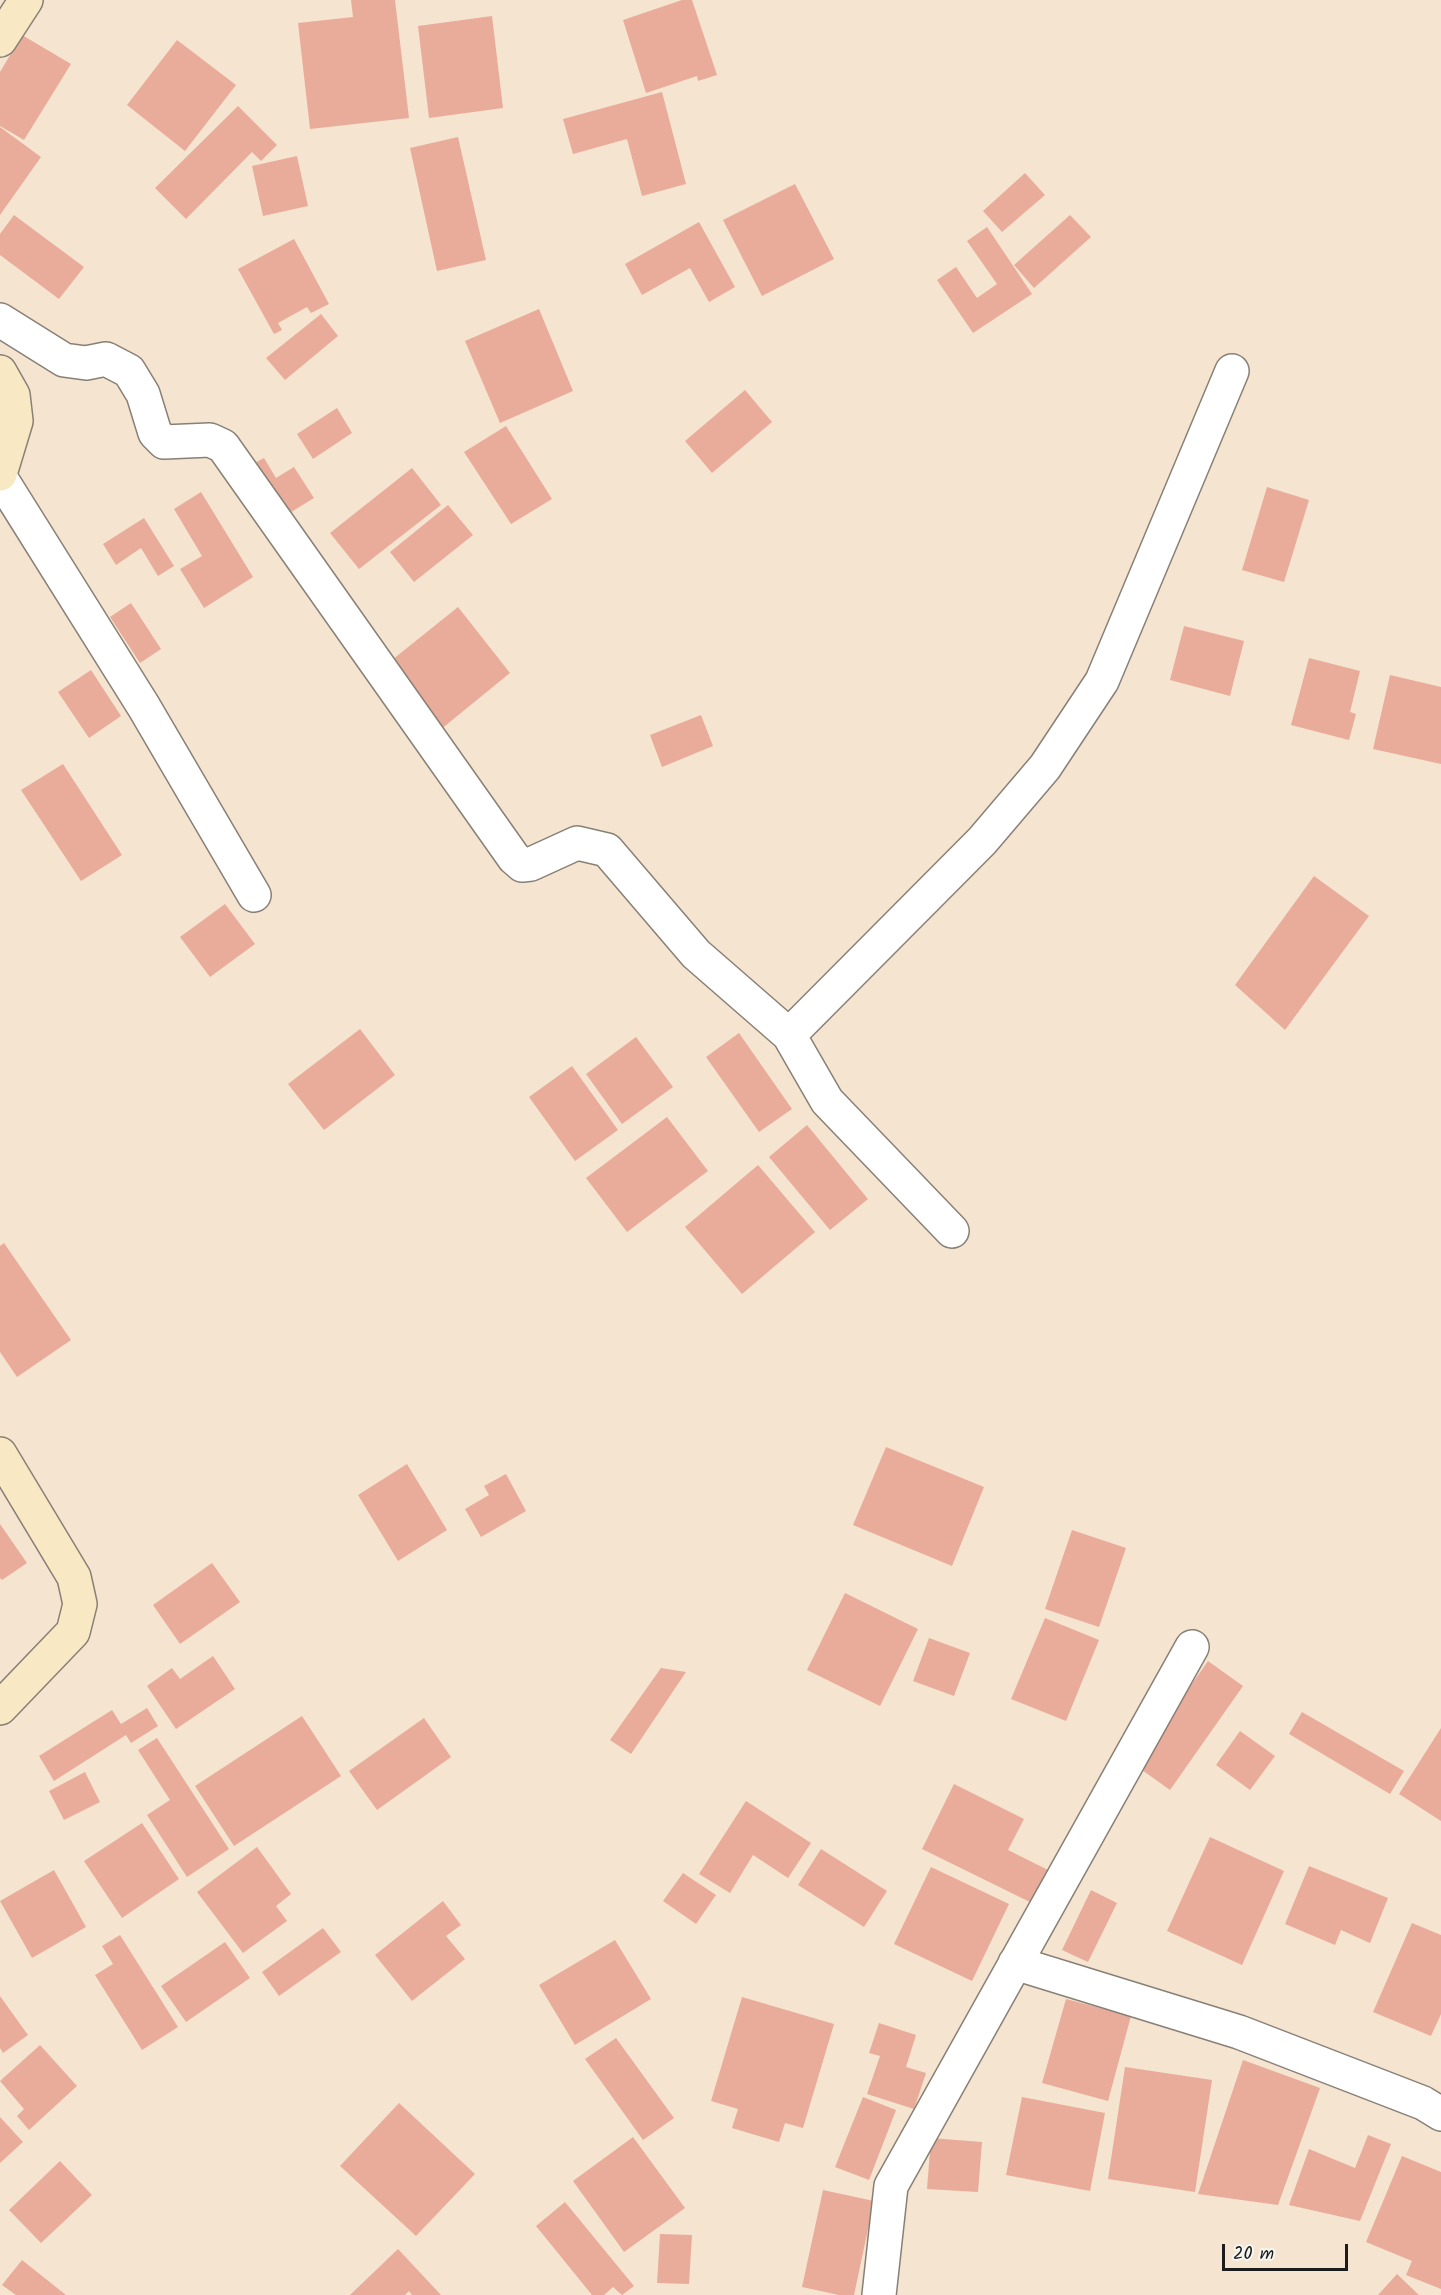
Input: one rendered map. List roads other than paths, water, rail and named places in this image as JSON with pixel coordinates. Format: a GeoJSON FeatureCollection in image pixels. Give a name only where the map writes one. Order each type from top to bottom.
{"type":"FeatureCollection","features":[{"type":"Feature","properties":{"kind":"street"},"geometry":{"type":"LineString","coordinates":[[0,40],[26,0]]}},
{"type":"Feature","properties":{"kind":"street"},"geometry":{"type":"LineString","coordinates":[[0,320],[64,360],[86,363],[106,359],[129,371],[143,394],[154,433],[164,442],[210,440],[223,446],[514,858],[522,865],[531,864],[577,843],[607,850],[696,954],[789,1035],[827,1101],[952,1231]]}},
{"type":"Feature","properties":{"kind":"street"},"geometry":{"type":"LineString","coordinates":[[789,1035],[982,842],[1045,767],[1102,681],[1232,371]]}},
{"type":"Feature","properties":{"kind":"street"},"geometry":{"type":"LineString","coordinates":[[0,372],[13,395],[16,421],[0,476],[144,707],[254,895]]}},
{"type":"Feature","properties":{"kind":"street"},"geometry":{"type":"LineString","coordinates":[[0,1454],[74,1577],[80,1604],[73,1632],[0,1708]]}},
{"type":"Feature","properties":{"kind":"street"},"geometry":{"type":"LineString","coordinates":[[879,2295],[891,2186],[1192,1647]]}},
{"type":"Feature","properties":{"kind":"street"},"geometry":{"type":"LineString","coordinates":[[1015,1963],[1239,2032],[1423,2103],[1441,2114]]}}]}
